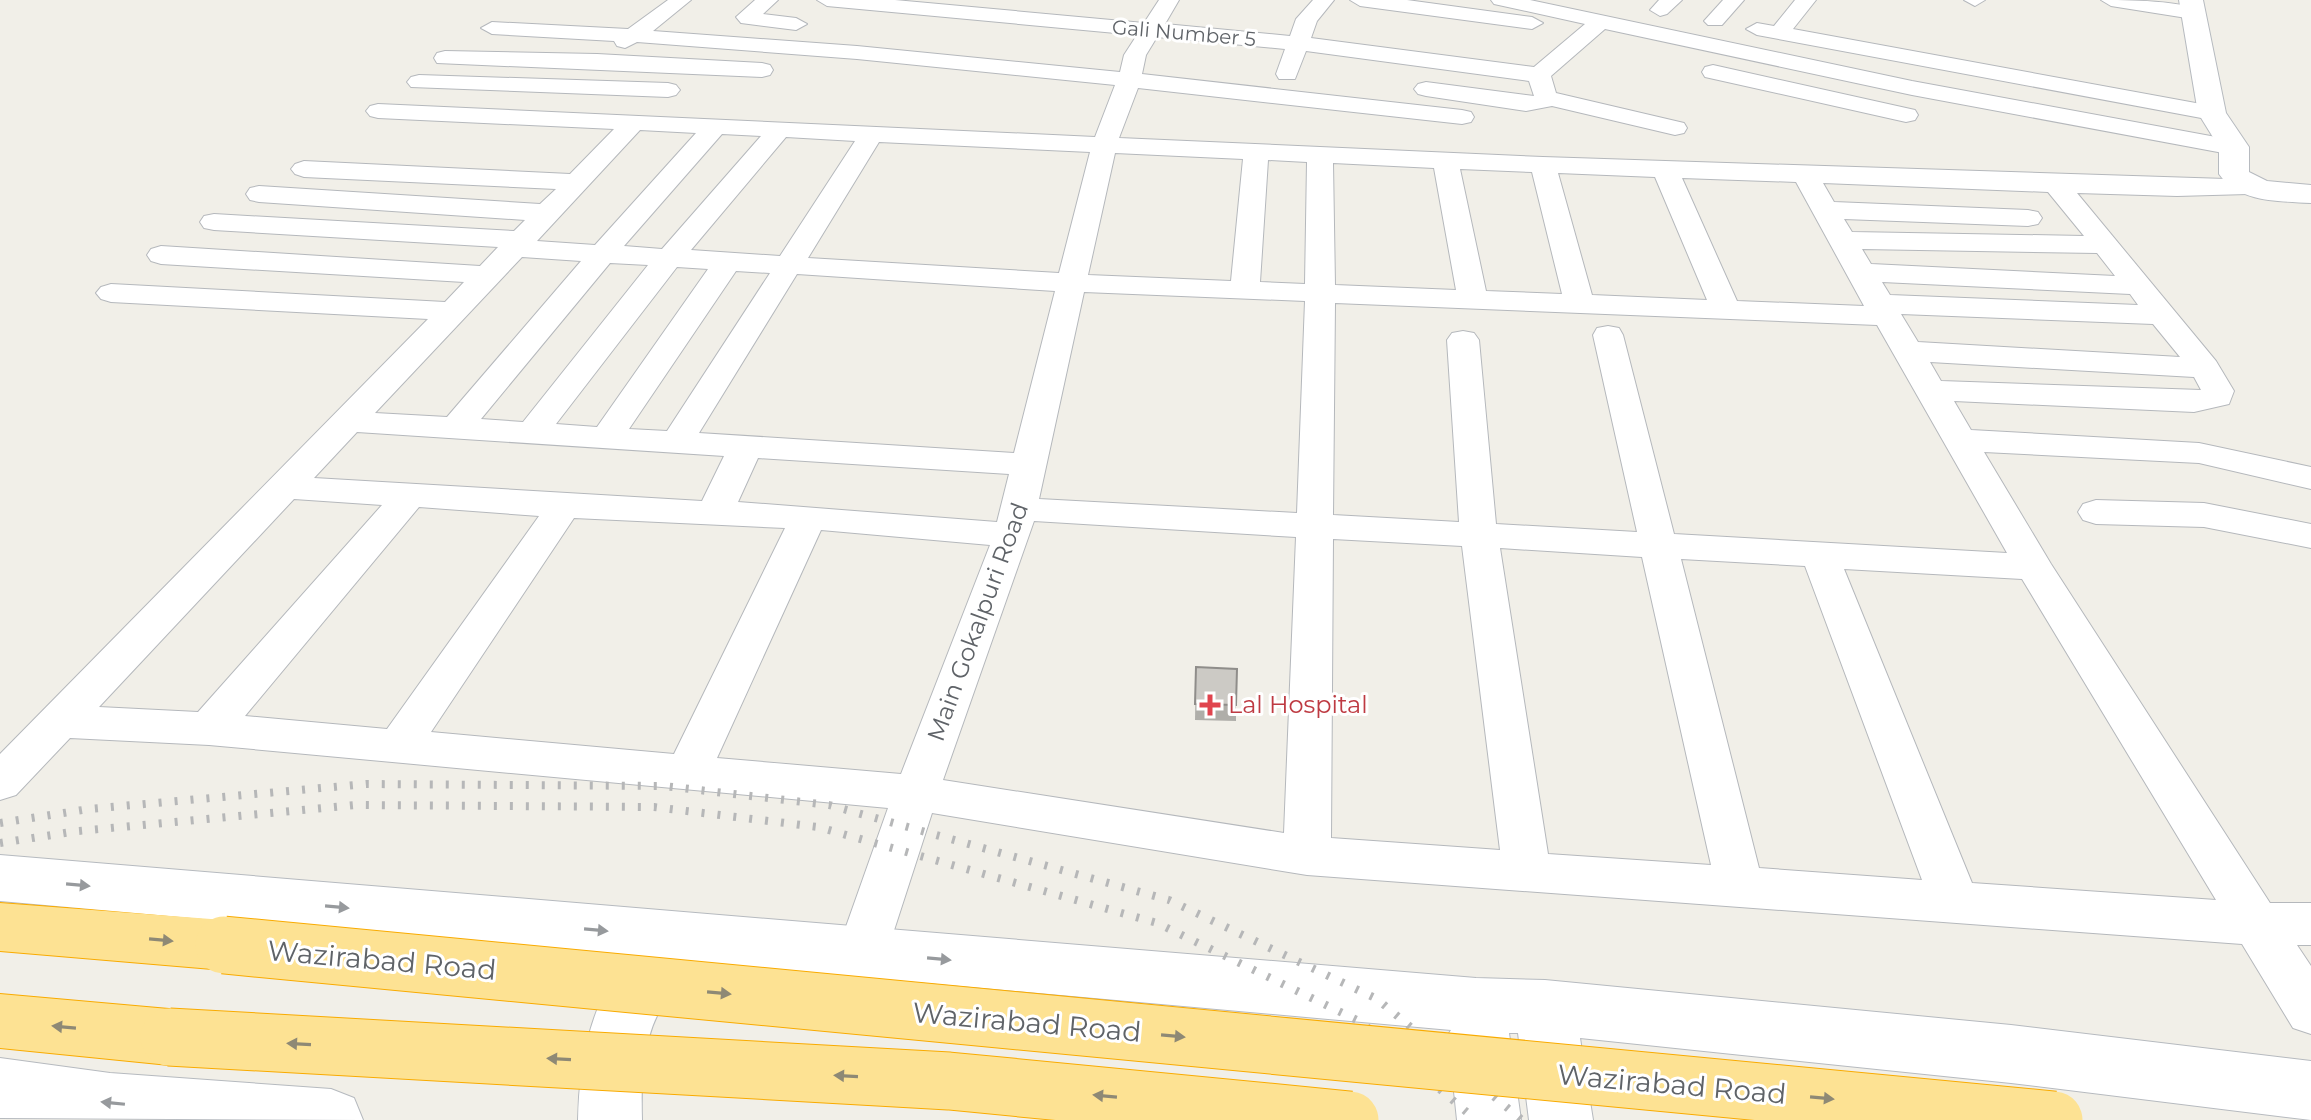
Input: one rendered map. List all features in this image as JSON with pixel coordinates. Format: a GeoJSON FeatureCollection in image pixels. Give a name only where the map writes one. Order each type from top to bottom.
{"type":"FeatureCollection","features":[{"type":"Feature","properties":{"kind":"highway","name":"Wazirabad Road"},"geometry":{"type":"LineString","coordinates":[[0,927],[224,945],[2054,1120]]}},
{"type":"Feature","properties":{"kind":"highway"},"geometry":{"type":"LineString","coordinates":[[0,1021],[169,1037],[949,1081],[1350,1120]]}},
{"type":"Feature","properties":{"kind":"main road"},"geometry":{"type":"LineString","coordinates":[[2192,6],[2212,113],[2234,147],[2234,174],[2248,186],[2311,194]]}},
{"type":"Feature","properties":{"kind":"main road"},"geometry":{"type":"LineString","coordinates":[[0,878],[1476,1005],[1545,1007],[2011,1054],[2311,1091]]}},
{"type":"Feature","properties":{"kind":"main road"},"geometry":{"type":"LineString","coordinates":[[610,1120],[608,1091],[621,1026],[653,972],[705,939]]}},
{"type":"Feature","properties":{"kind":"main road"},"geometry":{"type":"LineString","coordinates":[[1476,1005],[1489,1120]]}},
{"type":"Feature","properties":{"kind":"main road"},"geometry":{"type":"LineString","coordinates":[[1545,1007],[1561,1120]]}},
{"type":"Feature","properties":{"kind":"main road"},"geometry":{"type":"LineString","coordinates":[[0,1088],[110,1103],[331,1120]]}},
{"type":"Feature","properties":{"kind":"street"},"geometry":{"type":"LineString","coordinates":[[519,119],[681,0]]}},
{"type":"Feature","properties":{"kind":"street"},"geometry":{"type":"LineString","coordinates":[[716,41],[768,0]]}},
{"type":"Feature","properties":{"kind":"street","name":"Gali Number 5"},"geometry":{"type":"LineString","coordinates":[[827,0],[1296,43],[1543,86]]}},
{"type":"Feature","properties":{"kind":"street"},"geometry":{"type":"LineString","coordinates":[[1316,77],[1280,73],[1307,19],[1324,0]]}},
{"type":"Feature","properties":{"kind":"street"},"geometry":{"type":"LineString","coordinates":[[1360,0],[1912,88],[2234,147]]}},
{"type":"Feature","properties":{"kind":"street"},"geometry":{"type":"LineString","coordinates":[[1501,0],[1606,48]]}},
{"type":"Feature","properties":{"kind":"street"},"geometry":{"type":"LineString","coordinates":[[1715,21],[1734,0]]}},
{"type":"Feature","properties":{"kind":"street"},"geometry":{"type":"LineString","coordinates":[[1779,33],[1806,0]]}},
{"type":"Feature","properties":{"kind":"street"},"geometry":{"type":"LineString","coordinates":[[2111,0],[2192,6]]}},
{"type":"Feature","properties":{"kind":"street"},"geometry":{"type":"LineString","coordinates":[[1134,4],[1166,4]]}},
{"type":"Feature","properties":{"kind":"street","name":"Main Gokalpuri Road"},"geometry":{"type":"LineString","coordinates":[[862,952],[916,793],[1016,522],[1112,104],[1129,80],[1127,54],[1149,30],[1166,4]]}},
{"type":"Feature","properties":{"kind":"street"},"geometry":{"type":"LineString","coordinates":[[1634,5],[1666,5],[1715,21],[2212,113]]}},
{"type":"Feature","properties":{"kind":"street"},"geometry":{"type":"LineString","coordinates":[[596,12],[658,17]]}},
{"type":"Feature","properties":{"kind":"street"},"geometry":{"type":"LineString","coordinates":[[747,17],[819,26]]}},
{"type":"Feature","properties":{"kind":"street"},"geometry":{"type":"LineString","coordinates":[[1307,19],[1337,23]]}},
{"type":"Feature","properties":{"kind":"street"},"geometry":{"type":"LineString","coordinates":[[492,28],[716,41],[1129,80],[1462,117]]}},
{"type":"Feature","properties":{"kind":"street"},"geometry":{"type":"LineString","coordinates":[[1532,49],[1582,37]]}},
{"type":"Feature","properties":{"kind":"street"},"geometry":{"type":"LineString","coordinates":[[1403,87],[1526,104],[1543,102],[1543,86],[1582,37]]}},
{"type":"Feature","properties":{"kind":"street"},"geometry":{"type":"LineString","coordinates":[[1127,54],[1165,59]]}},
{"type":"Feature","properties":{"kind":"street"},"geometry":{"type":"LineString","coordinates":[[445,58],[597,61],[782,71]]}},
{"type":"Feature","properties":{"kind":"street"},"geometry":{"type":"LineString","coordinates":[[1694,68],[1906,115]]}},
{"type":"Feature","properties":{"kind":"street"},"geometry":{"type":"LineString","coordinates":[[419,82],[686,91]]}},
{"type":"Feature","properties":{"kind":"street"},"geometry":{"type":"LineString","coordinates":[[1543,86],[1675,128]]}},
{"type":"Feature","properties":{"kind":"street"},"geometry":{"type":"LineString","coordinates":[[378,111],[1543,165],[2056,184],[2248,186]]}},
{"type":"Feature","properties":{"kind":"street"},"geometry":{"type":"LineString","coordinates":[[0,783],[518,244],[547,213],[583,165],[632,125]]}},
{"type":"Feature","properties":{"kind":"street"},"geometry":{"type":"LineString","coordinates":[[456,428],[602,254],[716,126]]}},
{"type":"Feature","properties":{"kind":"street"},"geometry":{"type":"LineString","coordinates":[[532,433],[669,258],[781,128]]}},
{"type":"Feature","properties":{"kind":"street"},"geometry":{"type":"LineString","coordinates":[[677,442],[873,132]]}},
{"type":"Feature","properties":{"kind":"street"},"geometry":{"type":"LineString","coordinates":[[1245,291],[1256,151]]}},
{"type":"Feature","properties":{"kind":"street"},"geometry":{"type":"LineString","coordinates":[[1307,856],[1320,294],[1320,153]]}},
{"type":"Feature","properties":{"kind":"street"},"geometry":{"type":"LineString","coordinates":[[1445,159],[1473,300]]}},
{"type":"Feature","properties":{"kind":"street"},"geometry":{"type":"LineString","coordinates":[[304,169],[583,165]]}},
{"type":"Feature","properties":{"kind":"street"},"geometry":{"type":"LineString","coordinates":[[1543,165],[1580,304]]}},
{"type":"Feature","properties":{"kind":"street"},"geometry":{"type":"LineString","coordinates":[[1665,169],[1726,310]]}},
{"type":"Feature","properties":{"kind":"street"},"geometry":{"type":"LineString","coordinates":[[1804,173],[2034,567],[2311,1011]]}},
{"type":"Feature","properties":{"kind":"street"},"geometry":{"type":"LineString","coordinates":[[1929,390],[2205,401],[2217,397],[2218,391],[2205,368],[2056,184]]}},
{"type":"Feature","properties":{"kind":"street"},"geometry":{"type":"LineString","coordinates":[[259,194],[547,213]]}},
{"type":"Feature","properties":{"kind":"street"},"geometry":{"type":"LineString","coordinates":[[214,222],[518,244],[602,254],[1072,283],[1726,310],[1859,268],[2085,220]]}},
{"type":"Feature","properties":{"kind":"street"},"geometry":{"type":"LineString","coordinates":[[1859,268],[2106,245]]}},
{"type":"Feature","properties":{"kind":"street"},"geometry":{"type":"LineString","coordinates":[[161,255],[488,275]]}},
{"type":"Feature","properties":{"kind":"street"},"geometry":{"type":"LineString","coordinates":[[606,438],[727,262]]}},
{"type":"Feature","properties":{"kind":"street"},"geometry":{"type":"LineString","coordinates":[[1859,268],[2138,286]]}},
{"type":"Feature","properties":{"kind":"street"},"geometry":{"type":"LineString","coordinates":[[1859,268],[2159,315]]}},
{"type":"Feature","properties":{"kind":"street"},"geometry":{"type":"LineString","coordinates":[[111,293],[453,311]]}},
{"type":"Feature","properties":{"kind":"street"},"geometry":{"type":"LineString","coordinates":[[1608,335],[1740,887]]}},
{"type":"Feature","properties":{"kind":"street"},"geometry":{"type":"LineString","coordinates":[[1463,340],[1479,536],[1527,872]]}},
{"type":"Feature","properties":{"kind":"street"},"geometry":{"type":"LineString","coordinates":[[1907,351],[2205,368]]}},
{"type":"Feature","properties":{"kind":"street"},"geometry":{"type":"LineString","coordinates":[[347,421],[1030,465]]}},
{"type":"Feature","properties":{"kind":"street"},"geometry":{"type":"LineString","coordinates":[[1960,440],[2199,453],[2311,478]]}},
{"type":"Feature","properties":{"kind":"street"},"geometry":{"type":"LineString","coordinates":[[715,512],[746,447]]}},
{"type":"Feature","properties":{"kind":"street"},"geometry":{"type":"LineString","coordinates":[[284,487],[564,506],[808,517],[1315,525],[2034,567]]}},
{"type":"Feature","properties":{"kind":"street"},"geometry":{"type":"LineString","coordinates":[[209,729],[411,494]]}},
{"type":"Feature","properties":{"kind":"street"},"geometry":{"type":"LineString","coordinates":[[398,747],[564,506]]}},
{"type":"Feature","properties":{"kind":"street"},"geometry":{"type":"LineString","coordinates":[[2096,512],[2204,515],[2311,536]]}},
{"type":"Feature","properties":{"kind":"street"},"geometry":{"type":"LineString","coordinates":[[688,772],[808,517]]}},
{"type":"Feature","properties":{"kind":"street"},"geometry":{"type":"LineString","coordinates":[[1819,554],[1955,902]]}},
{"type":"Feature","properties":{"kind":"street"},"geometry":{"type":"LineString","coordinates":[[60,721],[209,729],[916,793],[1307,856],[2256,924],[2311,924]]}},
{"type":"Feature","properties":{"kind":"building"},"geometry":{"type":"Polygon","coordinates":[[[1196,667],[1237,669],[1236,705],[1195,704],[1196,667]]]}},
{"type":"Feature","properties":{"kind":"railway"},"geometry":{"type":"LineString","coordinates":[[0,823],[89,809],[366,784],[664,786],[829,805],[1169,900],[1377,999],[1522,1120]]}},
{"type":"Feature","properties":{"kind":"railway"},"geometry":{"type":"LineString","coordinates":[[0,843],[78,831],[356,805],[654,807],[818,827],[1157,923],[1361,1022],[1476,1120]]}},
{"type":"Feature","properties":{"kind":"place","name":"Lal Hospital"},"geometry":{"type":"Point","coordinates":[1210,705]}}]}
